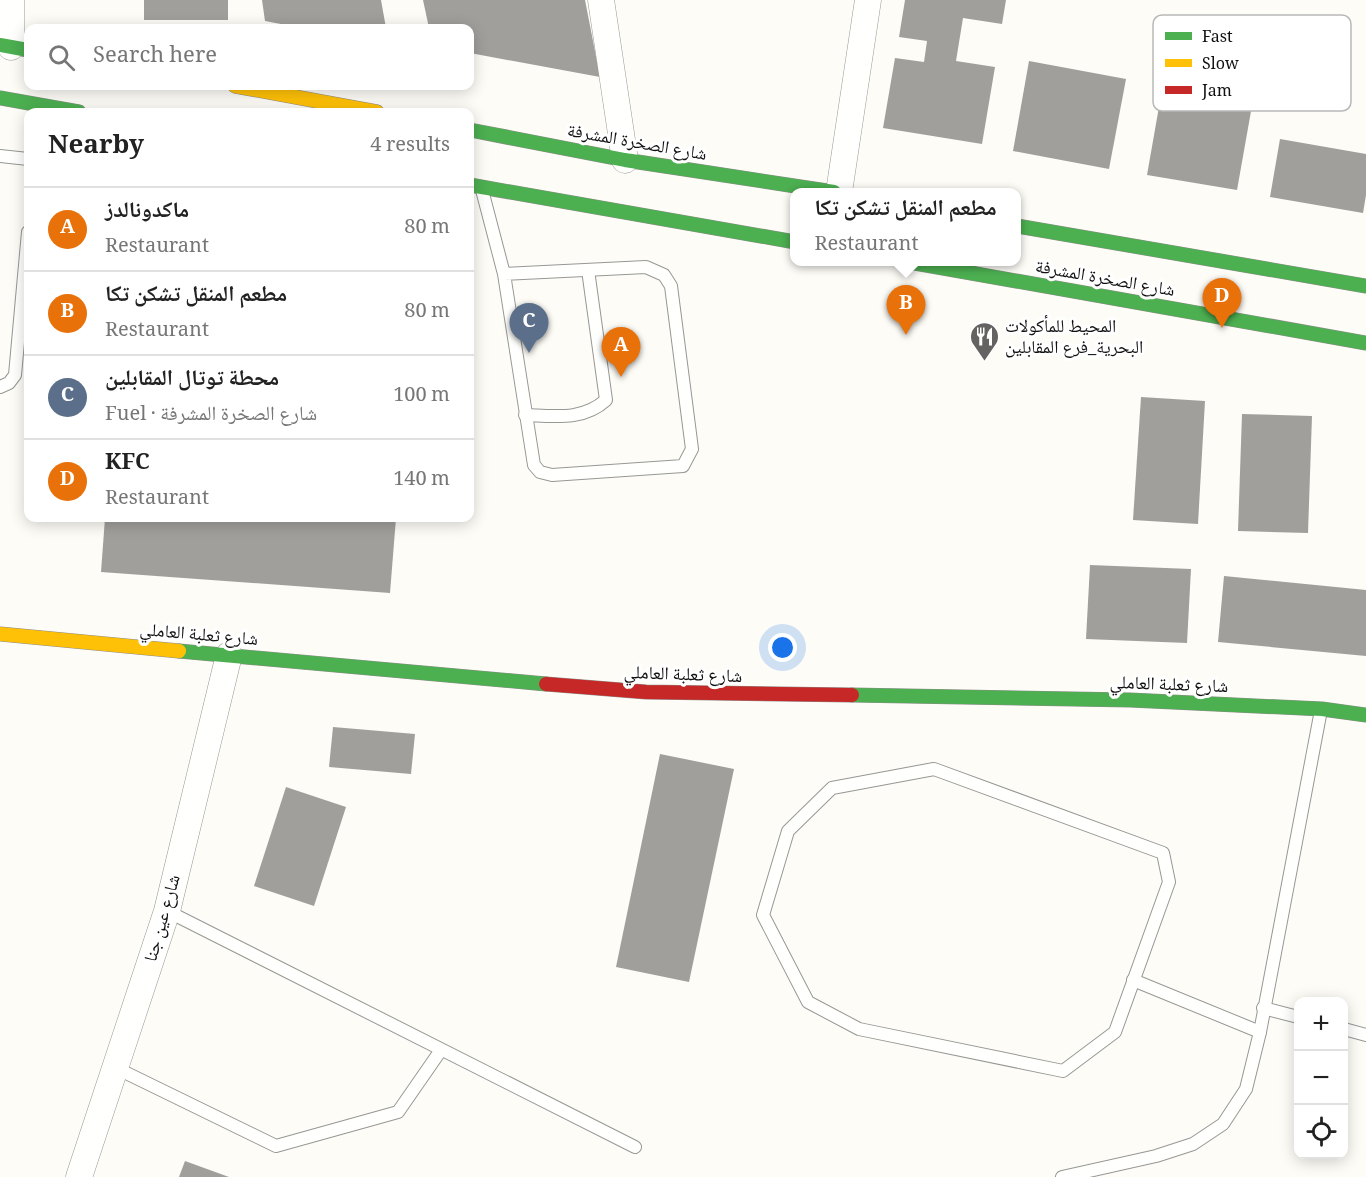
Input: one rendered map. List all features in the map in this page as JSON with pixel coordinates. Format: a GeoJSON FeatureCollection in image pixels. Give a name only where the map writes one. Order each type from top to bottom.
{"type":"FeatureCollection","features":[{"type":"Feature","properties":{"kind":"main road"},"geometry":{"type":"LineString","coordinates":[[257,90],[355,108]]}},
{"type":"Feature","properties":{"kind":"main road"},"geometry":{"type":"LineString","coordinates":[[0,98],[56,108]]}},
{"type":"Feature","properties":{"kind":"main road","name":"شارع الصخرة المشرفة"},"geometry":{"type":"LineString","coordinates":[[474,131],[625,160],[808,188]]}},
{"type":"Feature","properties":{"kind":"main road"},"geometry":{"type":"LineString","coordinates":[[475,186],[790,241]]}},
{"type":"Feature","properties":{"kind":"main road","name":"شارع الصخرة المشرفة"},"geometry":{"type":"LineString","coordinates":[[1021,227],[1366,286]]}},
{"type":"Feature","properties":{"kind":"main road","name":"شارع الصخرة المشرفة"},"geometry":{"type":"LineString","coordinates":[[937,266],[1366,342]]}},
{"type":"Feature","properties":{"kind":"main road","name":"شارع ثعلبة العاملي"},"geometry":{"type":"LineString","coordinates":[[0,634],[646,692],[1130,700],[1322,709],[1366,715]]}},
{"type":"Feature","properties":{"kind":"street"},"geometry":{"type":"LineString","coordinates":[[11,0],[13,48]]}},
{"type":"Feature","properties":{"kind":"street"},"geometry":{"type":"LineString","coordinates":[[601,0],[625,160]]}},
{"type":"Feature","properties":{"kind":"street"},"geometry":{"type":"LineString","coordinates":[[840,188],[868,0]]}},
{"type":"Feature","properties":{"kind":"street","name":"شارع عين جنا"},"geometry":{"type":"LineString","coordinates":[[79,1177],[167,911],[229,655]]}},
{"type":"Feature","properties":{"kind":"lane"},"geometry":{"type":"LineString","coordinates":[[0,156],[24,159]]}},
{"type":"Feature","properties":{"kind":"lane"},"geometry":{"type":"LineString","coordinates":[[475,186],[504,274],[534,465],[540,472],[552,475],[683,466],[692,449],[671,286],[663,275],[646,267],[504,274]]}},
{"type":"Feature","properties":{"kind":"lane"},"geometry":{"type":"LineString","coordinates":[[525,415],[577,416],[595,410],[606,400],[588,270]]}},
{"type":"Feature","properties":{"kind":"lane"},"geometry":{"type":"LineString","coordinates":[[0,387],[15,375],[24,276]]}},
{"type":"Feature","properties":{"kind":"lane"},"geometry":{"type":"LineString","coordinates":[[1062,1177],[1156,1156],[1193,1144],[1223,1124],[1246,1089],[1260,1032],[1322,709]]}},
{"type":"Feature","properties":{"kind":"lane"},"geometry":{"type":"LineString","coordinates":[[934,769],[1163,854],[1168,882],[1133,980],[1115,1032],[1063,1071],[859,1029],[808,1002],[763,915],[788,831],[832,788],[934,769]]}},
{"type":"Feature","properties":{"kind":"lane"},"geometry":{"type":"LineString","coordinates":[[167,911],[635,1147]]}},
{"type":"Feature","properties":{"kind":"lane"},"geometry":{"type":"LineString","coordinates":[[1133,980],[1260,1032]]}},
{"type":"Feature","properties":{"kind":"lane"},"geometry":{"type":"LineString","coordinates":[[1263,1008],[1294,1016]]}},
{"type":"Feature","properties":{"kind":"lane"},"geometry":{"type":"LineString","coordinates":[[1348,1030],[1366,1035]]}},
{"type":"Feature","properties":{"kind":"lane"},"geometry":{"type":"LineString","coordinates":[[114,1067],[276,1146],[398,1112],[441,1050]]}},
{"type":"Feature","properties":{"kind":"building"},"geometry":{"type":"Polygon","coordinates":[[[144,0],[228,0],[228,20],[144,20],[144,0]]]}},
{"type":"Feature","properties":{"kind":"building"},"geometry":{"type":"Polygon","coordinates":[[[262,0],[381,0],[385,24],[281,24],[265,21],[262,0]]]}},
{"type":"Feature","properties":{"kind":"building"},"geometry":{"type":"Polygon","coordinates":[[[423,0],[585,0],[600,77],[474,54],[474,24],[428,24],[423,0]]]}},
{"type":"Feature","properties":{"kind":"building"},"geometry":{"type":"Polygon","coordinates":[[[905,0],[1006,0],[1002,24],[963,18],[956,61],[995,67],[982,144],[883,128],[895,58],[924,62],[927,41],[899,37],[905,0]]]}},
{"type":"Feature","properties":{"kind":"building"},"geometry":{"type":"Polygon","coordinates":[[[1029,61],[1126,79],[1109,169],[1013,151],[1029,61]]]}},
{"type":"Feature","properties":{"kind":"building"},"geometry":{"type":"Polygon","coordinates":[[[1158,111],[1251,111],[1237,190],[1147,175],[1158,111]]]}},
{"type":"Feature","properties":{"kind":"building"},"geometry":{"type":"Polygon","coordinates":[[[1280,139],[1366,154],[1366,195],[1363,213],[1270,197],[1280,139]]]}},
{"type":"Feature","properties":{"kind":"building"},"geometry":{"type":"Polygon","coordinates":[[[1141,397],[1205,401],[1198,524],[1133,520],[1141,397]]]}},
{"type":"Feature","properties":{"kind":"building"},"geometry":{"type":"Polygon","coordinates":[[[1242,414],[1312,416],[1308,533],[1238,531],[1242,414]]]}},
{"type":"Feature","properties":{"kind":"building"},"geometry":{"type":"Polygon","coordinates":[[[105,522],[396,522],[390,593],[101,572],[105,522]]]}},
{"type":"Feature","properties":{"kind":"building"},"geometry":{"type":"Polygon","coordinates":[[[1090,565],[1191,569],[1187,643],[1086,639],[1090,565]]]}},
{"type":"Feature","properties":{"kind":"building"},"geometry":{"type":"Polygon","coordinates":[[[1224,576],[1366,590],[1366,656],[1218,642],[1224,576]]]}},
{"type":"Feature","properties":{"kind":"building"},"geometry":{"type":"Polygon","coordinates":[[[333,727],[415,734],[411,774],[329,767],[333,727]]]}},
{"type":"Feature","properties":{"kind":"building"},"geometry":{"type":"Polygon","coordinates":[[[660,754],[734,769],[689,982],[616,967],[660,754]]]}},
{"type":"Feature","properties":{"kind":"building"},"geometry":{"type":"Polygon","coordinates":[[[286,787],[346,807],[314,906],[254,886],[286,787]]]}},
{"type":"Feature","properties":{"kind":"building"},"geometry":{"type":"Polygon","coordinates":[[[185,1161],[229,1177],[179,1177],[185,1161]]]}},
{"type":"Feature","properties":{"kind":"traffic: fast"},"geometry":{"type":"LineString","coordinates":[[0,45],[24,49]]}},
{"type":"Feature","properties":{"kind":"traffic: fast"},"geometry":{"type":"LineString","coordinates":[[0,98],[56,108]]}},
{"type":"Feature","properties":{"kind":"traffic: fast"},"geometry":{"type":"LineString","coordinates":[[474,131],[625,160],[808,188]]}},
{"type":"Feature","properties":{"kind":"traffic: fast"},"geometry":{"type":"LineString","coordinates":[[474,186],[790,241]]}},
{"type":"Feature","properties":{"kind":"traffic: fast"},"geometry":{"type":"LineString","coordinates":[[1021,227],[1366,286]]}},
{"type":"Feature","properties":{"kind":"traffic: fast"},"geometry":{"type":"LineString","coordinates":[[932,266],[1366,343]]}},
{"type":"Feature","properties":{"kind":"traffic: fast"},"geometry":{"type":"LineString","coordinates":[[179,651],[546,684]]}},
{"type":"Feature","properties":{"kind":"traffic: fast"},"geometry":{"type":"LineString","coordinates":[[852,695],[1130,700],[1322,709],[1366,715]]}},
{"type":"Feature","properties":{"kind":"traffic: slow"},"geometry":{"type":"LineString","coordinates":[[257,90],[355,108]]}},
{"type":"Feature","properties":{"kind":"traffic: slow"},"geometry":{"type":"LineString","coordinates":[[0,634],[179,651]]}},
{"type":"Feature","properties":{"kind":"traffic: jam"},"geometry":{"type":"LineString","coordinates":[[546,684],[646,692],[852,695]]}},
{"type":"Feature","properties":{"kind":"place","name":"KFC"},"geometry":{"type":"Point","coordinates":[1222,328]}},
{"type":"Feature","properties":{"kind":"place","name":"مطعم المنقل تشكن تكا"},"geometry":{"type":"Point","coordinates":[906,335]}},
{"type":"Feature","properties":{"kind":"place","name":"محطة توتال المقابلين"},"geometry":{"type":"Point","coordinates":[529,353]}},
{"type":"Feature","properties":{"kind":"place","name":"المحيط للمأكولات البحرية_فرع المقابلين"},"geometry":{"type":"Point","coordinates":[984,362]}},
{"type":"Feature","properties":{"kind":"place","name":"ماكدونالدز"},"geometry":{"type":"Point","coordinates":[621,377]}}]}
